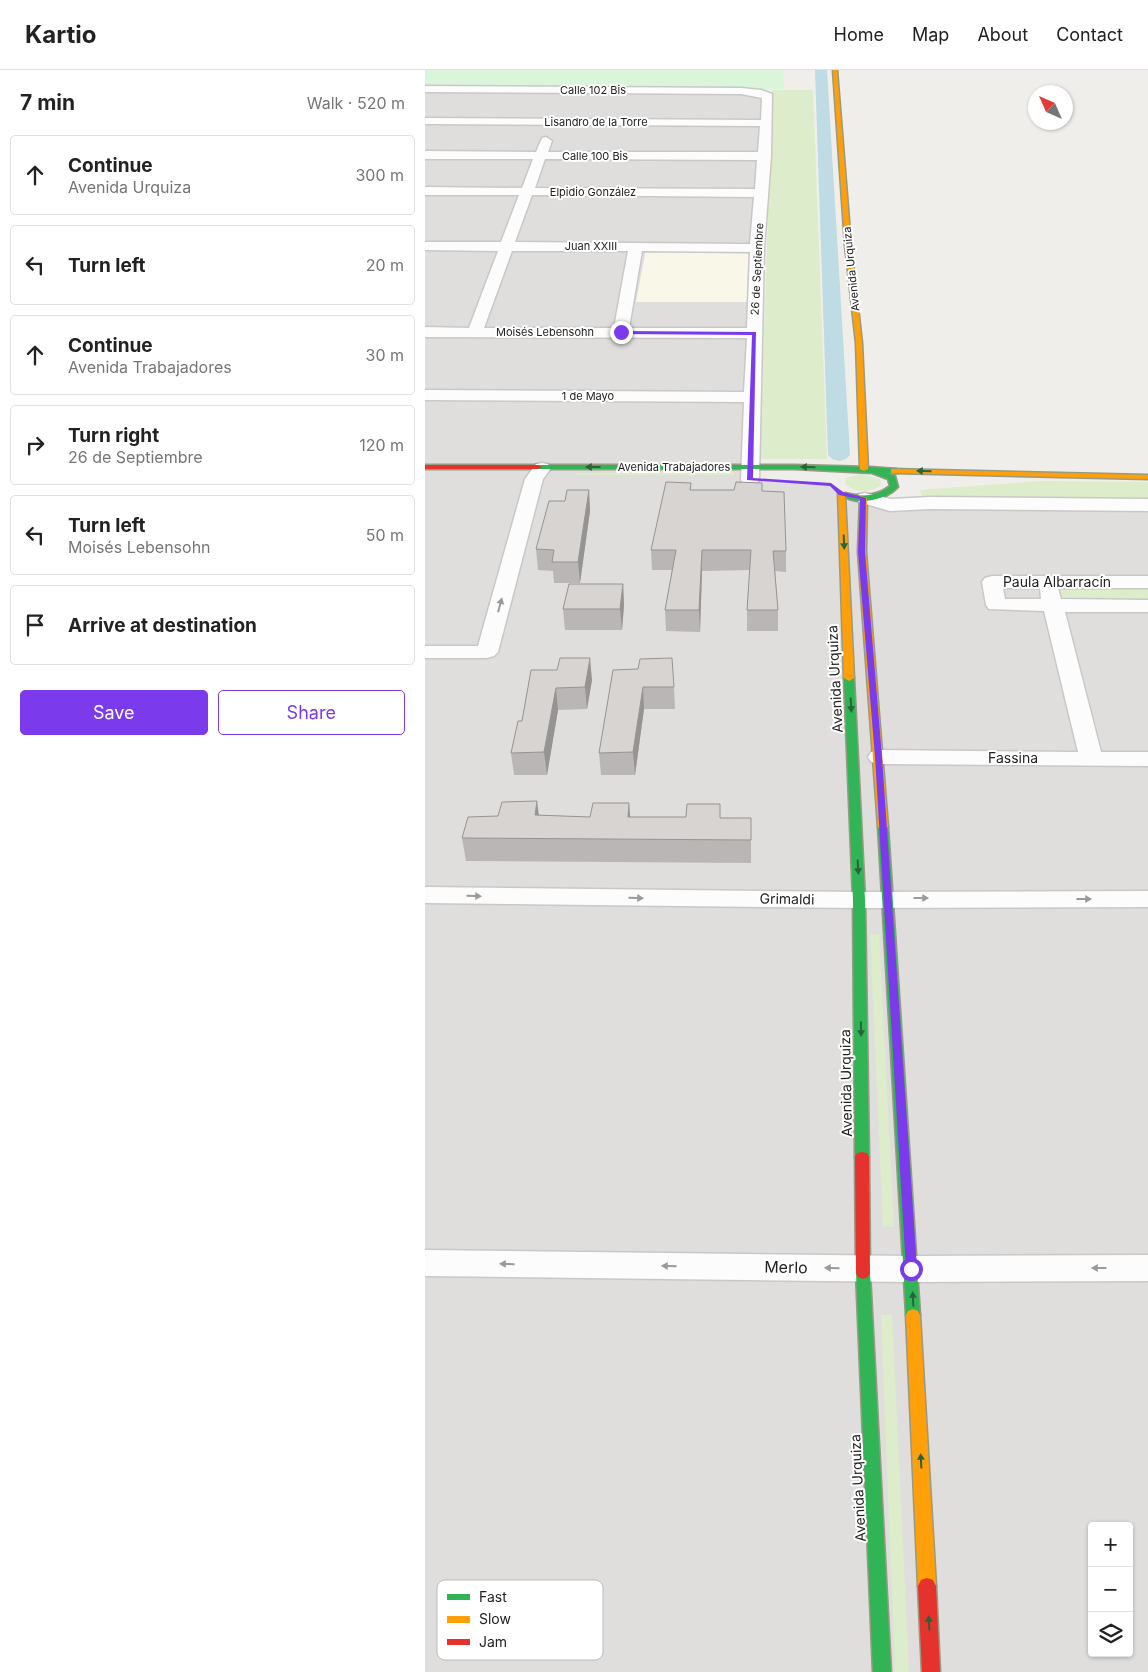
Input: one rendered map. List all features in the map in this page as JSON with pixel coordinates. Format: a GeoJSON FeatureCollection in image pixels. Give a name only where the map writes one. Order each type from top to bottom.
{"type":"FeatureCollection","features":[{"type":"Feature","properties":{"kind":"main road","name":"Avenida Urquiza"},"geometry":{"type":"LineString","coordinates":[[835,70],[848,245],[859,343],[863,469]]}},
{"type":"Feature","properties":{"kind":"main road","name":"Avenida Trabajadores"},"geometry":{"type":"LineString","coordinates":[[425,467],[536,476],[750,477],[863,469],[1043,476],[1148,477]]}},
{"type":"Feature","properties":{"kind":"main road"},"geometry":{"type":"LineString","coordinates":[[863,469],[892,478],[897,488],[883,495],[864,498],[841,494],[832,482],[841,472],[863,469]]}},
{"type":"Feature","properties":{"kind":"main road","name":"Avenida Trabajadores"},"geometry":{"type":"LineString","coordinates":[[929,484],[1043,476]]}},
{"type":"Feature","properties":{"kind":"main road","name":"Avenida Urquiza"},"geometry":{"type":"LineString","coordinates":[[841,494],[859,900],[863,1268],[881,1672]]}},
{"type":"Feature","properties":{"kind":"main road"},"geometry":{"type":"LineString","coordinates":[[864,498],[862,552],[879,757],[911,1269],[931,1672]]}},
{"type":"Feature","properties":{"kind":"street","name":"Calle 102 Bis"},"geometry":{"type":"LineString","coordinates":[[425,89],[761,92]]}},
{"type":"Feature","properties":{"kind":"street"},"geometry":{"type":"LineString","coordinates":[[475,332],[566,90]]}},
{"type":"Feature","properties":{"kind":"street","name":"26 de Septiembre"},"geometry":{"type":"LineString","coordinates":[[750,477],[757,248],[768,96],[761,92]]}},
{"type":"Feature","properties":{"kind":"street","name":"Lisandro de la Torre"},"geometry":{"type":"LineString","coordinates":[[425,121],[767,122]]}},
{"type":"Feature","properties":{"kind":"street","name":"Calle 100 Bis"},"geometry":{"type":"LineString","coordinates":[[425,155],[765,156]]}},
{"type":"Feature","properties":{"kind":"street","name":"Elpidio González"},"geometry":{"type":"LineString","coordinates":[[425,192],[761,193]]}},
{"type":"Feature","properties":{"kind":"street","name":"Juan XXIII"},"geometry":{"type":"LineString","coordinates":[[425,246],[757,248]]}},
{"type":"Feature","properties":{"kind":"street"},"geometry":{"type":"LineString","coordinates":[[621,332],[636,247]]}},
{"type":"Feature","properties":{"kind":"street","name":"Moisés Lebensohn"},"geometry":{"type":"LineString","coordinates":[[425,332],[755,333]]}},
{"type":"Feature","properties":{"kind":"street","name":"1 de Mayo"},"geometry":{"type":"LineString","coordinates":[[425,395],[751,397]]}},
{"type":"Feature","properties":{"kind":"street"},"geometry":{"type":"LineString","coordinates":[[425,652],[487,652],[536,476]]}},
{"type":"Feature","properties":{"kind":"street"},"geometry":{"type":"LineString","coordinates":[[897,488],[904,497],[929,503]]}},
{"type":"Feature","properties":{"kind":"street"},"geometry":{"type":"LineString","coordinates":[[864,498],[890,505],[929,503],[1148,505]]}},
{"type":"Feature","properties":{"kind":"street","name":"Paula Albarracín"},"geometry":{"type":"LineString","coordinates":[[1148,582],[992,582],[996,605],[1148,606]]}},
{"type":"Feature","properties":{"kind":"street"},"geometry":{"type":"LineString","coordinates":[[1047,582],[1091,758]]}},
{"type":"Feature","properties":{"kind":"street","name":"Fassina"},"geometry":{"type":"LineString","coordinates":[[879,757],[1148,759]]}},
{"type":"Feature","properties":{"kind":"street","name":"Grimaldi"},"geometry":{"type":"LineString","coordinates":[[425,896],[859,900],[888,898],[1148,899]]}},
{"type":"Feature","properties":{"kind":"street","name":"Merlo"},"geometry":{"type":"LineString","coordinates":[[425,1263],[911,1269],[1148,1268]]}},
{"type":"Feature","properties":{"kind":"shaded area"},"geometry":{"type":"Polygon","coordinates":[[[425,89],[741,91],[768,96],[750,480],[831,484],[834,489],[848,496],[930,503],[1148,505],[1148,1672],[425,1672],[425,89]]]}},
{"type":"Feature","properties":{"kind":"shaded area"},"geometry":{"type":"Polygon","coordinates":[[[646,249],[753,249],[750,302],[636,302],[646,249]]]}},
{"type":"Feature","properties":{"kind":"green space"},"geometry":{"type":"Polygon","coordinates":[[[425,70],[783,70],[784,89],[425,87],[425,70]]]}},
{"type":"Feature","properties":{"kind":"green space"},"geometry":{"type":"Polygon","coordinates":[[[772,90],[813,90],[827,459],[760,459],[772,90]]]}},
{"type":"Feature","properties":{"kind":"green space"},"geometry":{"type":"Polygon","coordinates":[[[734,472],[734,475],[576,475],[576,473],[734,472]]]}},
{"type":"Feature","properties":{"kind":"green space"},"geometry":{"type":"Polygon","coordinates":[[[861,474],[880,479],[881,485],[868,491],[863,491],[853,489],[845,484],[846,478],[861,474]]]}},
{"type":"Feature","properties":{"kind":"green space"},"geometry":{"type":"Polygon","coordinates":[[[1041,481],[1148,482],[1148,499],[924,499],[919,490],[1041,481]]]}},
{"type":"Feature","properties":{"kind":"green space"},"geometry":{"type":"Polygon","coordinates":[[[1059,587],[1148,588],[1148,601],[1061,601],[1059,587]]]}},
{"type":"Feature","properties":{"kind":"green space"},"geometry":{"type":"Polygon","coordinates":[[[870,934],[879,934],[894,1227],[883,1227],[870,934]]]}},
{"type":"Feature","properties":{"kind":"green space"},"geometry":{"type":"Polygon","coordinates":[[[881,1315],[892,1315],[909,1672],[895,1672],[881,1315]]]}},
{"type":"Feature","properties":{"kind":"building"},"geometry":{"type":"Polygon","coordinates":[[[666,482],[691,483],[690,490],[734,490],[736,482],[762,483],[762,491],[784,492],[786,551],[773,551],[778,610],[747,610],[751,550],[702,550],[699,610],[665,610],[676,550],[651,550],[666,482]]]}},
{"type":"Feature","properties":{"kind":"building"},"geometry":{"type":"Polygon","coordinates":[[[567,490],[589,490],[578,562],[552,562],[554,550],[536,549],[549,501],[565,501],[567,490]]]}},
{"type":"Feature","properties":{"kind":"building"},"geometry":{"type":"Polygon","coordinates":[[[569,584],[623,584],[620,609],[563,609],[569,584]]]}},
{"type":"Feature","properties":{"kind":"building"},"geometry":{"type":"Polygon","coordinates":[[[560,658],[590,658],[585,687],[556,688],[544,752],[511,753],[518,721],[522,721],[531,670],[557,670],[560,658]]]}},
{"type":"Feature","properties":{"kind":"building"},"geometry":{"type":"Polygon","coordinates":[[[672,658],[674,687],[643,687],[633,752],[599,753],[613,670],[638,669],[640,659],[672,658]]]}},
{"type":"Feature","properties":{"kind":"building"},"geometry":{"type":"Polygon","coordinates":[[[537,801],[535,815],[590,817],[593,803],[629,803],[628,817],[686,817],[687,804],[720,804],[720,818],[751,818],[751,840],[462,838],[468,817],[498,816],[502,802],[537,801]]]}},
{"type":"Feature","properties":{"kind":"waterway"},"geometry":{"type":"LineString","coordinates":[[821,70],[839,455]]}},
{"type":"Feature","properties":{"kind":"traffic: fast"},"geometry":{"type":"LineString","coordinates":[[538,467],[794,467],[894,471]]}},
{"type":"Feature","properties":{"kind":"traffic: fast"},"geometry":{"type":"LineString","coordinates":[[845,495],[871,498],[877,497],[894,487],[892,478],[870,469]]}},
{"type":"Feature","properties":{"kind":"traffic: fast"},"geometry":{"type":"LineString","coordinates":[[849,678],[859,900],[862,1157]]}},
{"type":"Feature","properties":{"kind":"traffic: fast"},"geometry":{"type":"LineString","coordinates":[[883,827],[913,1315]]}},
{"type":"Feature","properties":{"kind":"traffic: fast"},"geometry":{"type":"LineString","coordinates":[[863,1273],[882,1672]]}},
{"type":"Feature","properties":{"kind":"traffic: slow"},"geometry":{"type":"LineString","coordinates":[[835,70],[848,245],[859,343],[864,469]]}},
{"type":"Feature","properties":{"kind":"traffic: slow"},"geometry":{"type":"LineString","coordinates":[[894,471],[1148,477]]}},
{"type":"Feature","properties":{"kind":"traffic: slow"},"geometry":{"type":"LineString","coordinates":[[841,494],[849,678]]}},
{"type":"Feature","properties":{"kind":"traffic: slow"},"geometry":{"type":"LineString","coordinates":[[863,498],[862,552],[883,827]]}},
{"type":"Feature","properties":{"kind":"traffic: slow"},"geometry":{"type":"LineString","coordinates":[[913,1315],[927,1586]]}},
{"type":"Feature","properties":{"kind":"traffic: jam"},"geometry":{"type":"LineString","coordinates":[[425,467],[538,467]]}},
{"type":"Feature","properties":{"kind":"traffic: jam"},"geometry":{"type":"LineString","coordinates":[[862,1157],[863,1273]]}},
{"type":"Feature","properties":{"kind":"traffic: jam"},"geometry":{"type":"LineString","coordinates":[[927,1586],[931,1672]]}},
{"type":"Feature","properties":{"kind":"route"},"geometry":{"type":"LineString","coordinates":[[621,332],[755,333],[751,397],[750,480],[831,484],[841,494],[863,498],[862,552],[879,757],[911,1269]]}}]}
